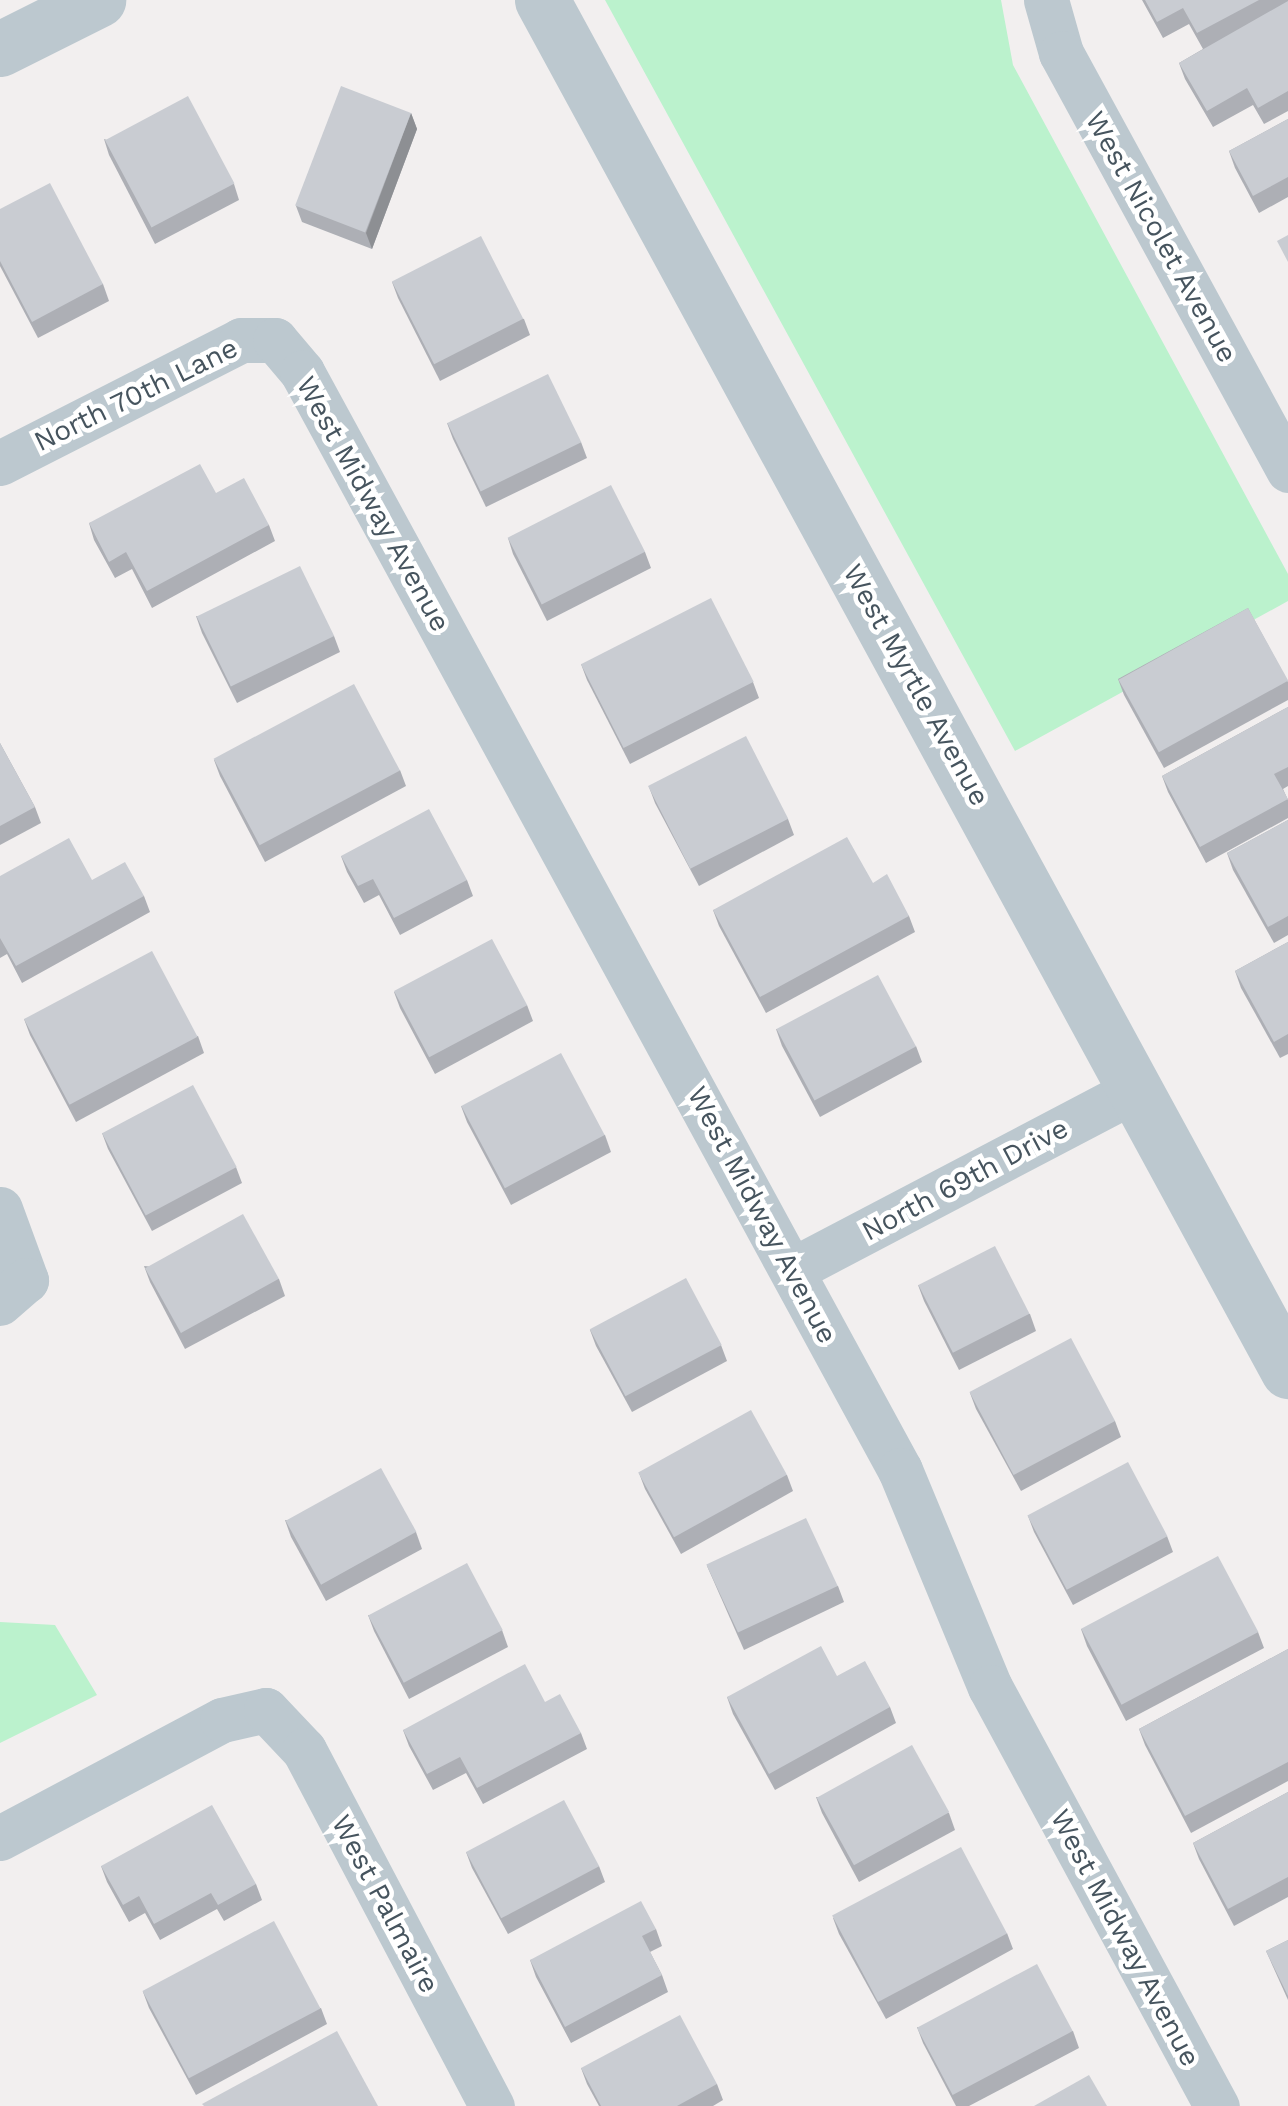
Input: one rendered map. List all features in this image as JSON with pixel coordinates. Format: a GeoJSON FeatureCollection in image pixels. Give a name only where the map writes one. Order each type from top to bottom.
{"type":"FeatureCollection","features":[{"type":"Feature","properties":{"kind":"street"},"geometry":{"type":"LineString","coordinates":[[0,49],[98,0]]}},
{"type":"Feature","properties":{"kind":"street","name":"West Myrtle Avenue"},"geometry":{"type":"LineString","coordinates":[[542,0],[1288,1370]]}},
{"type":"Feature","properties":{"kind":"street","name":"West Nicolet Avenue"},"geometry":{"type":"LineString","coordinates":[[1046,0],[1055,42],[1288,470]]}},
{"type":"Feature","properties":{"kind":"street","name":"North 70th Lane"},"geometry":{"type":"LineString","coordinates":[[0,462],[241,340],[275,340]]}},
{"type":"Feature","properties":{"kind":"street","name":"West Midway Avenue"},"geometry":{"type":"LineString","coordinates":[[275,340],[302,372],[900,1470],[990,1687],[1217,2106]]}},
{"type":"Feature","properties":{"kind":"street","name":"North 69th Drive"},"geometry":{"type":"LineString","coordinates":[[792,1270],[1137,1089]]}},
{"type":"Feature","properties":{"kind":"street"},"geometry":{"type":"LineString","coordinates":[[0,1209],[13,1291]]}},
{"type":"Feature","properties":{"kind":"street","name":"West Palmaire"},"geometry":{"type":"LineString","coordinates":[[0,1838],[222,1720],[266,1710],[304,1750],[492,2106]]}},
{"type":"Feature","properties":{"kind":"green space"},"geometry":{"type":"Polygon","coordinates":[[[605,0],[1001,0],[1013,65],[1288,574],[1288,601],[1015,751],[605,0]]]}},
{"type":"Feature","properties":{"kind":"green space"},"geometry":{"type":"Polygon","coordinates":[[[0,1622],[55,1625],[97,1695],[0,1743],[0,1622]]]}},
{"type":"Feature","properties":{"kind":"building"},"geometry":{"type":"Polygon","coordinates":[[[1145,0],[1259,0],[1197,33],[1183,8],[1157,22],[1145,0]]]}},
{"type":"Feature","properties":{"kind":"building"},"geometry":{"type":"Polygon","coordinates":[[[1288,1],[1288,91],[1258,108],[1247,88],[1207,111],[1179,63],[1288,1]]]}},
{"type":"Feature","properties":{"kind":"building"},"geometry":{"type":"Polygon","coordinates":[[[341,86],[411,113],[365,232],[295,205],[341,86]]]}},
{"type":"Feature","properties":{"kind":"building"},"geometry":{"type":"Polygon","coordinates":[[[188,96],[234,183],[151,228],[105,140],[188,96]]]}},
{"type":"Feature","properties":{"kind":"building"},"geometry":{"type":"Polygon","coordinates":[[[1288,119],[1288,177],[1253,196],[1229,151],[1288,119]]]}},
{"type":"Feature","properties":{"kind":"building"},"geometry":{"type":"Polygon","coordinates":[[[50,183],[103,284],[32,322],[0,261],[0,209],[50,183]]]}},
{"type":"Feature","properties":{"kind":"building"},"geometry":{"type":"Polygon","coordinates":[[[1288,235],[1288,262],[1277,241],[1288,235]]]}},
{"type":"Feature","properties":{"kind":"building"},"geometry":{"type":"Polygon","coordinates":[[[481,236],[523,319],[434,364],[392,281],[481,236]]]}},
{"type":"Feature","properties":{"kind":"building"},"geometry":{"type":"Polygon","coordinates":[[[548,374],[581,442],[481,491],[447,423],[548,374]]]}},
{"type":"Feature","properties":{"kind":"building"},"geometry":{"type":"Polygon","coordinates":[[[200,464],[216,493],[244,478],[269,525],[147,591],[126,552],[109,562],[89,523],[200,464]]]}},
{"type":"Feature","properties":{"kind":"building"},"geometry":{"type":"Polygon","coordinates":[[[611,485],[645,552],[542,604],[508,538],[611,485]]]}},
{"type":"Feature","properties":{"kind":"building"},"geometry":{"type":"Polygon","coordinates":[[[300,566],[334,636],[231,687],[197,616],[300,566]]]}},
{"type":"Feature","properties":{"kind":"building"},"geometry":{"type":"Polygon","coordinates":[[[711,598],[754,682],[624,748],[581,664],[711,598]]]}},
{"type":"Feature","properties":{"kind":"building"},"geometry":{"type":"Polygon","coordinates":[[[1248,608],[1288,681],[1159,752],[1119,680],[1248,608]]]}},
{"type":"Feature","properties":{"kind":"building"},"geometry":{"type":"Polygon","coordinates":[[[354,684],[400,771],[260,845],[214,759],[354,684]]]}},
{"type":"Feature","properties":{"kind":"building"},"geometry":{"type":"Polygon","coordinates":[[[1288,707],[1288,767],[1274,774],[1288,799],[1200,847],[1162,776],[1288,707]]]}},
{"type":"Feature","properties":{"kind":"building"},"geometry":{"type":"Polygon","coordinates":[[[746,736],[788,819],[690,869],[648,786],[746,736]]]}},
{"type":"Feature","properties":{"kind":"building"},"geometry":{"type":"Polygon","coordinates":[[[0,743],[35,807],[0,826],[0,743]]]}},
{"type":"Feature","properties":{"kind":"building"},"geometry":{"type":"Polygon","coordinates":[[[429,809],[467,880],[394,918],[373,879],[358,886],[341,856],[429,809]]]}},
{"type":"Feature","properties":{"kind":"building"},"geometry":{"type":"Polygon","coordinates":[[[1288,820],[1288,916],[1268,927],[1227,853],[1288,820]]]}},
{"type":"Feature","properties":{"kind":"building"},"geometry":{"type":"Polygon","coordinates":[[[847,837],[873,883],[887,874],[909,916],[760,997],[713,910],[847,837]]]}},
{"type":"Feature","properties":{"kind":"building"},"geometry":{"type":"Polygon","coordinates":[[[69,838],[92,880],[125,862],[144,896],[16,966],[0,938],[0,876],[69,838]]]}},
{"type":"Feature","properties":{"kind":"building"},"geometry":{"type":"Polygon","coordinates":[[[492,939],[527,1005],[429,1057],[394,991],[492,939]]]}},
{"type":"Feature","properties":{"kind":"building"},"geometry":{"type":"Polygon","coordinates":[[[1288,942],[1288,1034],[1274,1042],[1235,971],[1288,942]]]}},
{"type":"Feature","properties":{"kind":"building"},"geometry":{"type":"Polygon","coordinates":[[[152,951],[198,1037],[70,1105],[24,1019],[152,951]]]}},
{"type":"Feature","properties":{"kind":"building"},"geometry":{"type":"Polygon","coordinates":[[[878,975],[916,1047],[814,1101],[776,1029],[878,975]]]}},
{"type":"Feature","properties":{"kind":"building"},"geometry":{"type":"Polygon","coordinates":[[[561,1053],[605,1135],[505,1188],[461,1106],[561,1053]]]}},
{"type":"Feature","properties":{"kind":"building"},"geometry":{"type":"Polygon","coordinates":[[[193,1085],[237,1167],[146,1215],[102,1133],[193,1085]]]}},
{"type":"Feature","properties":{"kind":"building"},"geometry":{"type":"Polygon","coordinates":[[[243,1214],[279,1279],[181,1333],[145,1268],[243,1214]]]}},
{"type":"Feature","properties":{"kind":"building"},"geometry":{"type":"Polygon","coordinates":[[[995,1246],[1030,1314],[953,1353],[918,1285],[995,1246]]]}},
{"type":"Feature","properties":{"kind":"building"},"geometry":{"type":"Polygon","coordinates":[[[686,1278],[722,1345],[625,1396],[590,1329],[686,1278]]]}},
{"type":"Feature","properties":{"kind":"building"},"geometry":{"type":"Polygon","coordinates":[[[1071,1338],[1115,1421],[1014,1475],[969,1392],[1071,1338]]]}},
{"type":"Feature","properties":{"kind":"building"},"geometry":{"type":"Polygon","coordinates":[[[751,1410],[787,1475],[674,1537],[638,1473],[751,1410]]]}},
{"type":"Feature","properties":{"kind":"building"},"geometry":{"type":"Polygon","coordinates":[[[1128,1462],[1167,1536],[1067,1590],[1027,1516],[1128,1462]]]}},
{"type":"Feature","properties":{"kind":"building"},"geometry":{"type":"Polygon","coordinates":[[[381,1468],[416,1532],[321,1585],[286,1521],[381,1468]]]}},
{"type":"Feature","properties":{"kind":"building"},"geometry":{"type":"Polygon","coordinates":[[[806,1518],[838,1586],[738,1632],[706,1564],[806,1518]]]}},
{"type":"Feature","properties":{"kind":"building"},"geometry":{"type":"Polygon","coordinates":[[[1218,1556],[1258,1632],[1122,1705],[1081,1629],[1218,1556]]]}},
{"type":"Feature","properties":{"kind":"building"},"geometry":{"type":"Polygon","coordinates":[[[467,1563],[503,1630],[404,1683],[368,1616],[467,1563]]]}},
{"type":"Feature","properties":{"kind":"building"},"geometry":{"type":"Polygon","coordinates":[[[821,1646],[837,1676],[865,1661],[890,1707],[769,1774],[727,1697],[821,1646]]]}},
{"type":"Feature","properties":{"kind":"building"},"geometry":{"type":"Polygon","coordinates":[[[1288,1649],[1288,1762],[1185,1816],[1139,1729],[1288,1649]]]}},
{"type":"Feature","properties":{"kind":"building"},"geometry":{"type":"Polygon","coordinates":[[[525,1664],[545,1702],[560,1694],[581,1733],[477,1788],[460,1757],[427,1774],[403,1730],[525,1664]]]}},
{"type":"Feature","properties":{"kind":"building"},"geometry":{"type":"Polygon","coordinates":[[[912,1745],[949,1812],[854,1865],[817,1798],[912,1745]]]}},
{"type":"Feature","properties":{"kind":"building"},"geometry":{"type":"Polygon","coordinates":[[[1288,1792],[1288,1877],[1228,1909],[1193,1843],[1288,1792]]]}},
{"type":"Feature","properties":{"kind":"building"},"geometry":{"type":"Polygon","coordinates":[[[564,1800],[599,1866],[501,1918],[466,1852],[564,1800]]]}},
{"type":"Feature","properties":{"kind":"building"},"geometry":{"type":"Polygon","coordinates":[[[212,1805],[256,1884],[218,1905],[211,1893],[154,1924],[139,1896],[123,1905],[101,1866],[212,1805]]]}},
{"type":"Feature","properties":{"kind":"building"},"geometry":{"type":"Polygon","coordinates":[[[961,1847],[1007,1934],[878,2002],[832,1916],[961,1847]]]}},
{"type":"Feature","properties":{"kind":"building"},"geometry":{"type":"Polygon","coordinates":[[[641,1901],[656,1929],[642,1936],[662,1975],[565,2027],[530,1960],[641,1901]]]}},
{"type":"Feature","properties":{"kind":"building"},"geometry":{"type":"Polygon","coordinates":[[[274,1921],[320,2008],[189,2078],[142,1991],[274,1921]]]}},
{"type":"Feature","properties":{"kind":"building"},"geometry":{"type":"Polygon","coordinates":[[[1288,1940],[1288,1996],[1266,1951],[1288,1940]]]}},
{"type":"Feature","properties":{"kind":"building"},"geometry":{"type":"Polygon","coordinates":[[[1037,1964],[1073,2031],[953,2095],[917,2028],[1037,1964]]]}},
{"type":"Feature","properties":{"kind":"building"},"geometry":{"type":"Polygon","coordinates":[[[680,2015],[717,2084],[677,2106],[601,2106],[581,2068],[680,2015]]]}},
{"type":"Feature","properties":{"kind":"building"},"geometry":{"type":"Polygon","coordinates":[[[337,2031],[378,2106],[202,2104],[337,2031]]]}},
{"type":"Feature","properties":{"kind":"building"},"geometry":{"type":"Polygon","coordinates":[[[1089,2075],[1107,2106],[1034,2106],[1089,2075]]]}}]}
